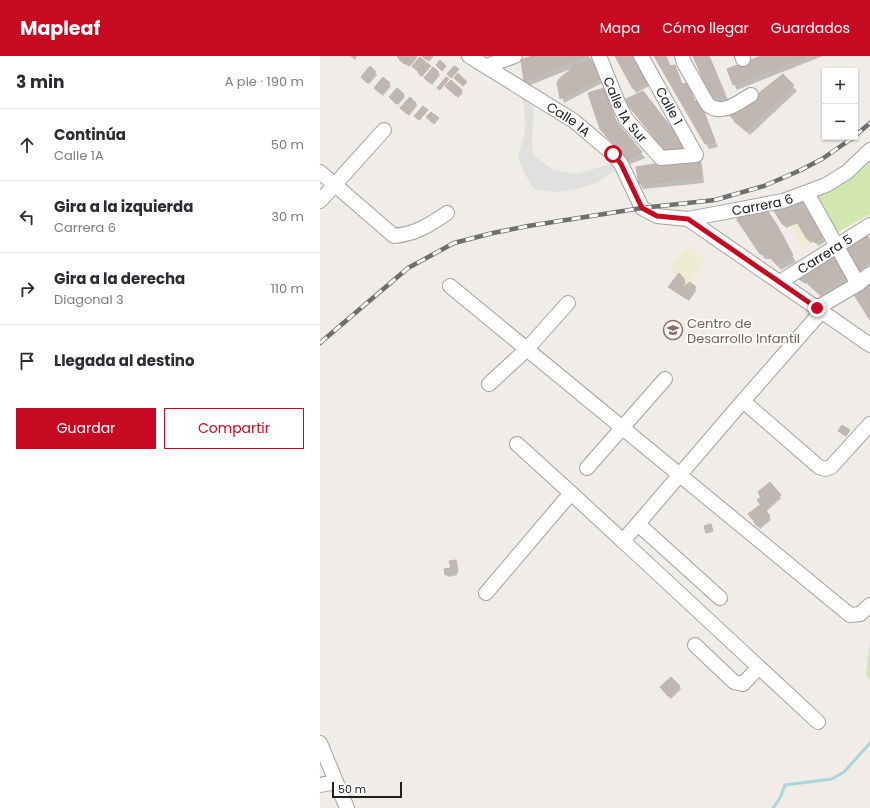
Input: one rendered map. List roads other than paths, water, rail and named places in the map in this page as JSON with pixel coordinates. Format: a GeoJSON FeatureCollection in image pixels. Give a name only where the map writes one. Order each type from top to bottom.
{"type":"FeatureCollection","features":[{"type":"Feature","properties":{"kind":"street","name":"Calle 1A"},"geometry":{"type":"LineString","coordinates":[[469,56],[574,121],[613,154],[621,164],[642,208]]}},
{"type":"Feature","properties":{"kind":"street"},"geometry":{"type":"LineString","coordinates":[[486,66],[514,56]]}},
{"type":"Feature","properties":{"kind":"street","name":"Calle 1A Sur"},"geometry":{"type":"LineString","coordinates":[[599,56],[618,105],[626,119],[661,158],[696,155]]}},
{"type":"Feature","properties":{"kind":"street","name":"Calle 1"},"geometry":{"type":"LineString","coordinates":[[641,56],[696,155]]}},
{"type":"Feature","properties":{"kind":"street"},"geometry":{"type":"LineString","coordinates":[[682,56],[684,63],[708,106],[714,109],[722,110],[730,108],[751,95]]}},
{"type":"Feature","properties":{"kind":"street"},"geometry":{"type":"LineString","coordinates":[[320,201],[384,130]]}},
{"type":"Feature","properties":{"kind":"street","name":"Carrera 6"},"geometry":{"type":"LineString","coordinates":[[642,208],[657,216],[688,219],[783,201],[826,185],[847,172],[870,150]]}},
{"type":"Feature","properties":{"kind":"street"},"geometry":{"type":"LineString","coordinates":[[320,172],[394,236],[404,235],[426,228],[447,213]]}},
{"type":"Feature","properties":{"kind":"street"},"geometry":{"type":"LineString","coordinates":[[806,193],[858,284]]}},
{"type":"Feature","properties":{"kind":"street"},"geometry":{"type":"LineString","coordinates":[[688,219],[870,345]]}},
{"type":"Feature","properties":{"kind":"street","name":"Carrera 5"},"geometry":{"type":"LineString","coordinates":[[780,282],[870,225]]}},
{"type":"Feature","properties":{"kind":"street"},"geometry":{"type":"LineString","coordinates":[[623,541],[819,310],[858,284],[870,274]]}},
{"type":"Feature","properties":{"kind":"street"},"geometry":{"type":"LineString","coordinates":[[450,286],[679,476],[850,615],[860,614],[870,605]]}},
{"type":"Feature","properties":{"kind":"street"},"geometry":{"type":"LineString","coordinates":[[489,384],[526,350],[568,303]]}},
{"type":"Feature","properties":{"kind":"street"},"geometry":{"type":"LineString","coordinates":[[587,468],[665,379]]}},
{"type":"Feature","properties":{"kind":"street"},"geometry":{"type":"LineString","coordinates":[[743,401],[819,467],[826,469],[831,467],[870,424]]}},
{"type":"Feature","properties":{"kind":"street"},"geometry":{"type":"LineString","coordinates":[[517,444],[818,722]]}},
{"type":"Feature","properties":{"kind":"street"},"geometry":{"type":"LineString","coordinates":[[486,593],[570,493]]}},
{"type":"Feature","properties":{"kind":"street"},"geometry":{"type":"LineString","coordinates":[[638,524],[720,598]]}},
{"type":"Feature","properties":{"kind":"street"},"geometry":{"type":"LineString","coordinates":[[695,645],[737,684],[743,684],[759,668]]}},
{"type":"Feature","properties":{"kind":"street"},"geometry":{"type":"LineString","coordinates":[[320,743],[347,808]]}},
{"type":"Feature","properties":{"kind":"street"},"geometry":{"type":"LineString","coordinates":[[320,785],[336,782]]}},
{"type":"Feature","properties":{"kind":"waterway"},"geometry":{"type":"LineString","coordinates":[[773,808],[780,798],[785,785],[832,779],[844,772],[870,743]]}},
{"type":"Feature","properties":{"kind":"railway"},"geometry":{"type":"LineString","coordinates":[[858,133],[870,123]]}},
{"type":"Feature","properties":{"kind":"railway"},"geometry":{"type":"LineString","coordinates":[[320,343],[408,268],[454,243],[528,226],[642,208],[715,200],[764,186],[801,170],[822,159],[850,140]]}},
{"type":"Feature","properties":{"kind":"place","name":"Centro de Desarrollo Infantil"},"geometry":{"type":"Point","coordinates":[673,330]}}]}
